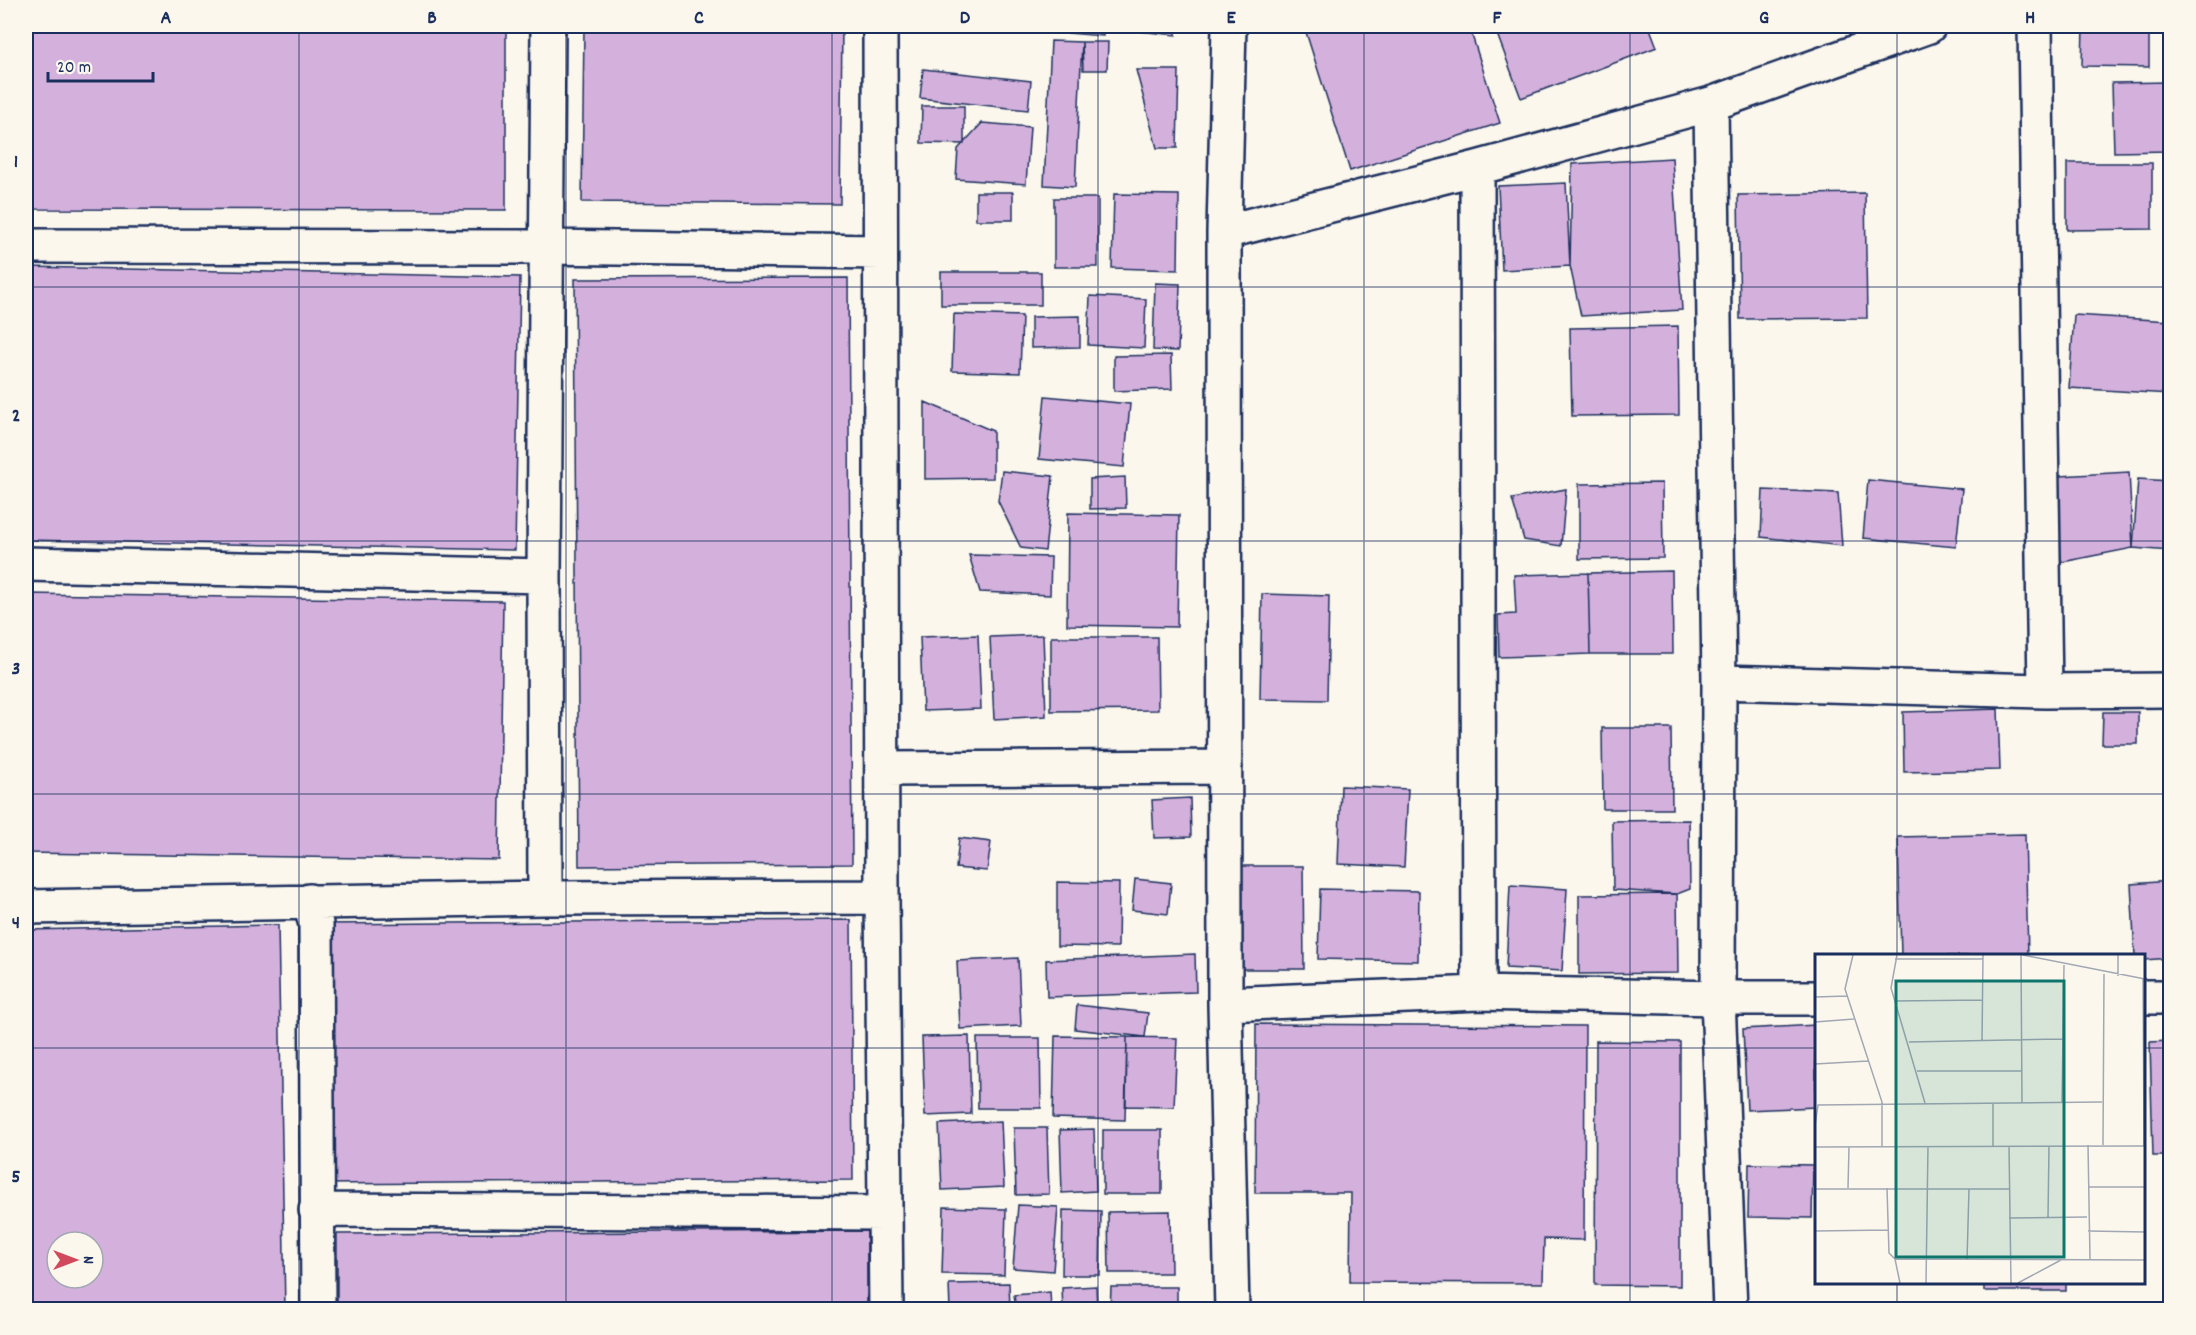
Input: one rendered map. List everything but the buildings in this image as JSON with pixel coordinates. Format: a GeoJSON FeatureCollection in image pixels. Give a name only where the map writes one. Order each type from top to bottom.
{"type":"FeatureCollection","features":[{"type":"Feature","properties":{"kind":"street"},"geometry":{"type":"LineString","coordinates":[[545,898],[544,576],[548,26]]}},
{"type":"Feature","properties":{"kind":"street"},"geometry":{"type":"LineString","coordinates":[[880,26],[882,897],[886,1310]]}},
{"type":"Feature","properties":{"kind":"street"},"geometry":{"type":"LineString","coordinates":[[1228,26],[1224,232],[1225,1004],[1232,1310]]}},
{"type":"Feature","properties":{"kind":"street"},"geometry":{"type":"LineString","coordinates":[[1224,232],[1477,168],[1711,104],[1929,26]]}},
{"type":"Feature","properties":{"kind":"street"},"geometry":{"type":"LineString","coordinates":[[2036,26],[2045,691]]}},
{"type":"Feature","properties":{"kind":"street"},"geometry":{"type":"LineString","coordinates":[[1711,104],[1719,682],[1718,998],[1730,1310]]}},
{"type":"Feature","properties":{"kind":"street"},"geometry":{"type":"LineString","coordinates":[[1477,168],[1479,993]]}},
{"type":"Feature","properties":{"kind":"street"},"geometry":{"type":"LineString","coordinates":[[26,246],[546,247],[880,252]]}},
{"type":"Feature","properties":{"kind":"street"},"geometry":{"type":"LineString","coordinates":[[26,564],[544,576]]}},
{"type":"Feature","properties":{"kind":"street"},"geometry":{"type":"LineString","coordinates":[[1719,682],[2045,691],[2170,690]]}},
{"type":"Feature","properties":{"kind":"street"},"geometry":{"type":"LineString","coordinates":[[882,769],[1225,767]]}},
{"type":"Feature","properties":{"kind":"street"},"geometry":{"type":"LineString","coordinates":[[26,907],[545,898],[882,897]]}},
{"type":"Feature","properties":{"kind":"street"},"geometry":{"type":"LineString","coordinates":[[309,901],[316,924],[318,1310]]}},
{"type":"Feature","properties":{"kind":"street"},"geometry":{"type":"LineString","coordinates":[[1225,1004],[1479,993],[1815,998]]}},
{"type":"Feature","properties":{"kind":"street"},"geometry":{"type":"LineString","coordinates":[[2145,997],[2170,997]]}},
{"type":"Feature","properties":{"kind":"street"},"geometry":{"type":"LineString","coordinates":[[316,1210],[885,1213]]}}]}
